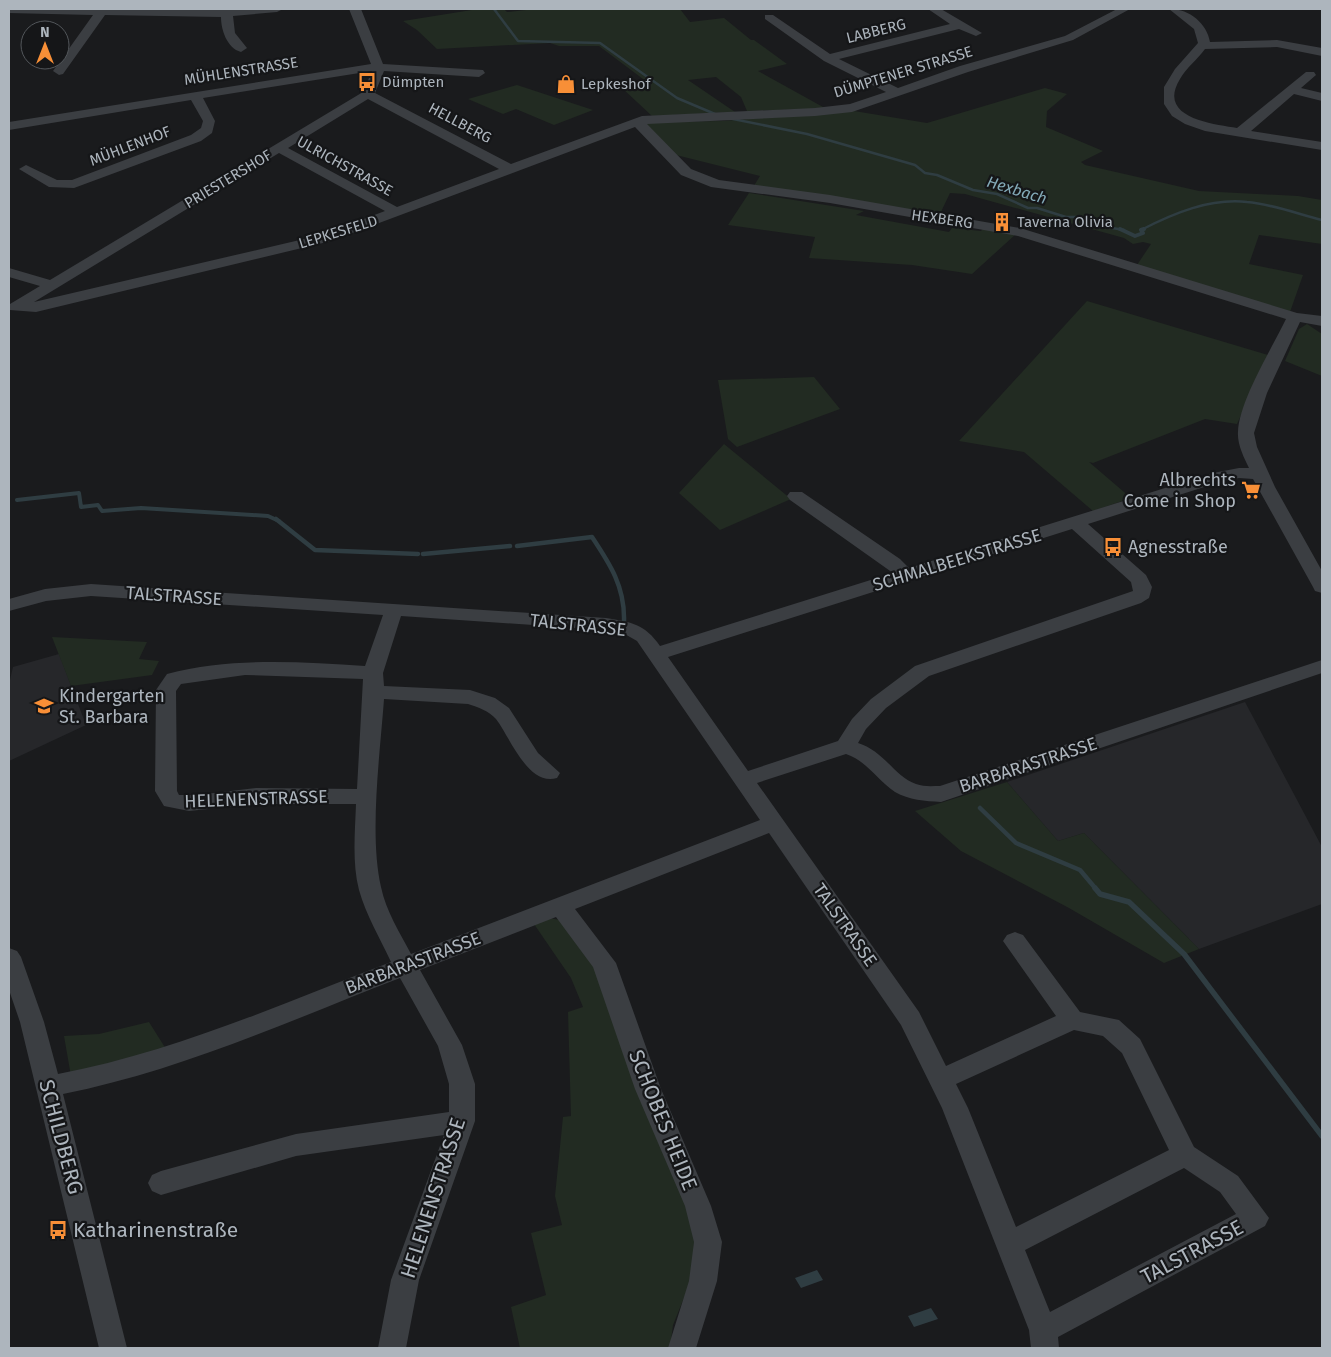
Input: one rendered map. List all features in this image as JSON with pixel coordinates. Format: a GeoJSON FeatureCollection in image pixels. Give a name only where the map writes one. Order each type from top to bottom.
{"type":"FeatureCollection","features":[{"type":"Feature","properties":{"kind":"street"},"geometry":{"type":"LineString","coordinates":[[9,10],[227,14],[277,9]]}},
{"type":"Feature","properties":{"kind":"street"},"geometry":{"type":"LineString","coordinates":[[355,9],[379,68],[368,94]]}},
{"type":"Feature","properties":{"kind":"street"},"geometry":{"type":"LineString","coordinates":[[933,9],[976,34]]}},
{"type":"Feature","properties":{"kind":"street","name":"DÜMPTENER STRASSE"},"geometry":{"type":"LineString","coordinates":[[649,118],[834,111],[852,108],[964,69],[1069,38],[1125,9]]}},
{"type":"Feature","properties":{"kind":"street"},"geometry":{"type":"LineString","coordinates":[[1175,9],[1201,29],[1204,34],[1202,46],[1168,88],[1168,98],[1173,111],[1190,122],[1322,146]]}},
{"type":"Feature","properties":{"kind":"street"},"geometry":{"type":"LineString","coordinates":[[59,71],[102,11]]}},
{"type":"Feature","properties":{"kind":"street"},"geometry":{"type":"LineString","coordinates":[[227,14],[226,23],[234,42],[241,48]]}},
{"type":"Feature","properties":{"kind":"street"},"geometry":{"type":"LineString","coordinates":[[769,17],[828,58],[898,92]]}},
{"type":"Feature","properties":{"kind":"street","name":"LABBERG"},"geometry":{"type":"LineString","coordinates":[[828,58],[960,25]]}},
{"type":"Feature","properties":{"kind":"street"},"geometry":{"type":"LineString","coordinates":[[1202,46],[1273,43],[1304,46],[1322,52]]}},
{"type":"Feature","properties":{"kind":"street","name":"MÜHLENSTRASSE"},"geometry":{"type":"LineString","coordinates":[[9,126],[359,68],[479,73]]}},
{"type":"Feature","properties":{"kind":"street"},"geometry":{"type":"LineString","coordinates":[[1241,132],[1310,75]]}},
{"type":"Feature","properties":{"kind":"street"},"geometry":{"type":"LineString","coordinates":[[1292,90],[1322,97]]}},
{"type":"Feature","properties":{"kind":"street","name":"PRIESTERSHOF"},"geometry":{"type":"LineString","coordinates":[[12,309],[368,94]]}},
{"type":"Feature","properties":{"kind":"street","name":"HELLBERG"},"geometry":{"type":"LineString","coordinates":[[368,94],[509,169]]}},
{"type":"Feature","properties":{"kind":"street","name":"MÜHLENHOF"},"geometry":{"type":"LineString","coordinates":[[26,169],[54,184],[74,184],[196,138],[207,130],[209,121],[195,95]]}},
{"type":"Feature","properties":{"kind":"street","name":"LEPKESFELD"},"geometry":{"type":"LineString","coordinates":[[12,309],[36,307],[326,238],[649,118]]}},
{"type":"Feature","properties":{"kind":"street","name":"HEXBERG"},"geometry":{"type":"LineString","coordinates":[[634,122],[640,125],[686,172],[716,184],[830,199],[1020,232],[1295,317],[1322,321]]}},
{"type":"Feature","properties":{"kind":"street","name":"ULRICHSTRASSE"},"geometry":{"type":"LineString","coordinates":[[279,148],[396,212]]}},
{"type":"Feature","properties":{"kind":"street"},"geometry":{"type":"LineString","coordinates":[[9,272],[51,285]]}},
{"type":"Feature","properties":{"kind":"street"},"geometry":{"type":"LineString","coordinates":[[1295,317],[1252,411],[1246,439],[1260,474],[1322,587]]}},
{"type":"Feature","properties":{"kind":"street","name":"SCHMALBEEKSTRASSE"},"geometry":{"type":"LineString","coordinates":[[656,654],[1219,477],[1239,473],[1260,474]]}},
{"type":"Feature","properties":{"kind":"street"},"geometry":{"type":"LineString","coordinates":[[796,496],[893,563],[906,576]]}},
{"type":"Feature","properties":{"kind":"street"},"geometry":{"type":"LineString","coordinates":[[744,780],[846,746],[853,729],[905,681],[922,671],[1134,599],[1142,594],[1139,579],[1076,523]]}},
{"type":"Feature","properties":{"kind":"street","name":"TALSTRASSE"},"geometry":{"type":"LineString","coordinates":[[9,605],[44,596],[91,590],[606,624],[628,628],[644,637],[910,1019],[955,1108],[1044,1339],[1255,1218],[1229,1184],[1185,1155]]}},
{"type":"Feature","properties":{"kind":"street","name":"HELENENSTRASSE"},"geometry":{"type":"LineString","coordinates":[[392,1348],[405,1280],[462,1121],[462,1084],[450,1044],[405,966],[376,907],[370,888],[366,860],[367,797],[374,682],[394,610]]}},
{"type":"Feature","properties":{"kind":"street","name":"BARBARASTRASSE"},"geometry":{"type":"LineString","coordinates":[[846,746],[864,754],[900,786],[913,793],[941,794],[1322,666]]}},
{"type":"Feature","properties":{"kind":"street","name":"HELENENSTRASSE"},"geometry":{"type":"LineString","coordinates":[[367,797],[296,795],[240,797],[189,803],[172,801],[166,791],[166,690],[174,679],[186,675],[236,670],[286,669],[470,697],[488,703],[502,713],[531,758],[549,773]]}},
{"type":"Feature","properties":{"kind":"street","name":"BARBARASTRASSE"},"geometry":{"type":"LineString","coordinates":[[47,1087],[109,1076],[171,1057],[774,823]]}},
{"type":"Feature","properties":{"kind":"street","name":"SCHOBES HEIDE"},"geometry":{"type":"LineString","coordinates":[[560,906],[604,963],[648,1089],[698,1206],[708,1242],[703,1281],[682,1348]]}},
{"type":"Feature","properties":{"kind":"street"},"geometry":{"type":"LineString","coordinates":[[1015,942],[1072,1020]]}},
{"type":"Feature","properties":{"kind":"street","name":"SCHILDBERG"},"geometry":{"type":"LineString","coordinates":[[9,957],[32,1022],[47,1087],[80,1210],[112,1348]]}},
{"type":"Feature","properties":{"kind":"street"},"geometry":{"type":"LineString","coordinates":[[940,1080],[1072,1020],[1110,1027],[1131,1046],[1185,1155],[1008,1244]]}},
{"type":"Feature","properties":{"kind":"street"},"geometry":{"type":"LineString","coordinates":[[161,1183],[296,1145],[462,1121]]}},
{"type":"Feature","properties":{"kind":"shaded area"},"geometry":{"type":"Polygon","coordinates":[[[478,9],[504,9],[507,12],[535,9],[680,9],[690,22],[724,18],[751,40],[754,40],[787,64],[758,71],[823,107],[842,108],[747,111],[741,97],[716,77],[688,80],[735,112],[652,116],[622,88],[647,82],[599,46],[559,46],[550,43],[437,49],[417,30],[403,21],[478,9]]]}},
{"type":"Feature","properties":{"kind":"shaded area"},"geometry":{"type":"Polygon","coordinates":[[[517,85],[593,110],[554,125],[516,109],[503,114],[468,99],[517,85]]]}},
{"type":"Feature","properties":{"kind":"shaded area"},"geometry":{"type":"Polygon","coordinates":[[[1045,88],[1067,94],[1047,111],[1046,127],[1103,151],[1081,162],[1085,165],[1199,191],[1298,196],[1322,200],[1322,244],[1259,235],[1249,264],[1303,275],[1290,312],[1137,265],[1151,244],[1143,242],[1133,244],[1124,238],[965,194],[950,193],[939,216],[752,189],[760,176],[672,154],[644,122],[722,121],[854,111],[927,123],[1045,88]]]}},
{"type":"Feature","properties":{"kind":"shaded area"},"geometry":{"type":"Polygon","coordinates":[[[749,193],[864,211],[856,215],[949,232],[952,228],[981,231],[985,226],[1016,234],[972,274],[912,265],[809,258],[815,237],[728,225],[749,193]]]}},
{"type":"Feature","properties":{"kind":"shaded area"},"geometry":{"type":"Polygon","coordinates":[[[1087,301],[1268,355],[1237,424],[1205,419],[1093,463],[1089,462],[1131,498],[1093,511],[1024,452],[959,441],[1087,301]]]}},
{"type":"Feature","properties":{"kind":"shaded area"},"geometry":{"type":"Polygon","coordinates":[[[1307,324],[1322,334],[1322,376],[1285,361],[1299,329],[1307,324]]]}},
{"type":"Feature","properties":{"kind":"shaded area"},"geometry":{"type":"Polygon","coordinates":[[[814,377],[840,409],[737,447],[728,439],[718,380],[814,377]]]}},
{"type":"Feature","properties":{"kind":"shaded area"},"geometry":{"type":"Polygon","coordinates":[[[724,444],[791,499],[720,530],[679,493],[724,444]]]}},
{"type":"Feature","properties":{"kind":"shaded area"},"geometry":{"type":"Polygon","coordinates":[[[52,637],[147,642],[139,659],[159,661],[152,675],[71,686],[52,637]]]}},
{"type":"Feature","properties":{"kind":"shaded area","name":"Kindergarten St. Barbara"},"geometry":{"type":"Polygon","coordinates":[[[59,654],[86,725],[9,761],[9,684],[13,667],[59,654]]]}},
{"type":"Feature","properties":{"kind":"shaded area"},"geometry":{"type":"Polygon","coordinates":[[[1245,702],[1322,847],[1322,904],[1199,949],[1084,833],[1058,841],[1007,782],[1245,702]]]}},
{"type":"Feature","properties":{"kind":"shaded area"},"geometry":{"type":"Polygon","coordinates":[[[1007,782],[1058,841],[1084,833],[1199,949],[1164,963],[1069,908],[961,851],[915,811],[1007,782]]]}},
{"type":"Feature","properties":{"kind":"shaded area"},"geometry":{"type":"Polygon","coordinates":[[[549,918],[560,920],[592,961],[695,1225],[692,1278],[673,1325],[670,1348],[520,1348],[511,1307],[546,1295],[531,1233],[562,1225],[555,1196],[563,1117],[571,1116],[568,1012],[583,1007],[571,978],[534,924],[549,918]]]}},
{"type":"Feature","properties":{"kind":"shaded area"},"geometry":{"type":"Polygon","coordinates":[[[149,1022],[171,1057],[72,1082],[64,1036],[99,1034],[149,1022]]]}},
{"type":"Feature","properties":{"kind":"shaded area"},"geometry":{"type":"Polygon","coordinates":[[[817,1270],[823,1280],[801,1288],[795,1278],[817,1270]]]}},
{"type":"Feature","properties":{"kind":"shaded area"},"geometry":{"type":"Polygon","coordinates":[[[931,1308],[938,1319],[914,1327],[908,1316],[931,1308]]]}},
{"type":"Feature","properties":{"kind":"waterway"},"geometry":{"type":"LineString","coordinates":[[494,9],[518,41],[600,43],[677,98],[715,114]]}},
{"type":"Feature","properties":{"kind":"waterway","name":"Hexbach"},"geometry":{"type":"LineString","coordinates":[[728,118],[807,134],[915,165],[925,173],[937,175],[973,190],[997,194],[1028,208],[1037,208],[1066,217],[1081,217],[1089,224],[1121,229]]}},
{"type":"Feature","properties":{"kind":"waterway","name":"Hexbach"},"geometry":{"type":"LineString","coordinates":[[1141,230],[1193,208],[1233,201],[1285,209],[1322,220]]}},
{"type":"Feature","properties":{"kind":"waterway","name":"Hexbach"},"geometry":{"type":"LineString","coordinates":[[1121,229],[1135,236],[1143,233],[1141,230]]}},
{"type":"Feature","properties":{"kind":"waterway"},"geometry":{"type":"LineString","coordinates":[[17,500],[79,493],[81,507],[98,505],[102,511],[141,508],[268,516],[278,520]]}},
{"type":"Feature","properties":{"kind":"waterway"},"geometry":{"type":"LineString","coordinates":[[278,520],[315,550],[418,554]]}},
{"type":"Feature","properties":{"kind":"waterway"},"geometry":{"type":"LineString","coordinates":[[517,546],[592,537],[615,576],[622,597],[624,621]]}},
{"type":"Feature","properties":{"kind":"waterway"},"geometry":{"type":"LineString","coordinates":[[423,554],[510,546]]}},
{"type":"Feature","properties":{"kind":"waterway"},"geometry":{"type":"LineString","coordinates":[[980,808],[1016,843],[1080,870],[1096,889]]}},
{"type":"Feature","properties":{"kind":"waterway"},"geometry":{"type":"LineString","coordinates":[[1095,888],[1100,894],[1129,902],[1184,954],[1322,1136]]}},
{"type":"Feature","properties":{"kind":"place","name":"Dümpten"},"geometry":{"type":"Point","coordinates":[367,82]}},
{"type":"Feature","properties":{"kind":"place","name":"Lepkeshof"},"geometry":{"type":"Point","coordinates":[566,84]}},
{"type":"Feature","properties":{"kind":"place","name":"Taverna Olivia"},"geometry":{"type":"Point","coordinates":[1002,222]}},
{"type":"Feature","properties":{"kind":"place","name":"Albrechts Come in Shop"},"geometry":{"type":"Point","coordinates":[1251,490]}},
{"type":"Feature","properties":{"kind":"place","name":"Agnesstraße"},"geometry":{"type":"Point","coordinates":[1113,547]}},
{"type":"Feature","properties":{"kind":"place","name":"Kindergarten St. Barbara"},"geometry":{"type":"Point","coordinates":[44,706]}},
{"type":"Feature","properties":{"kind":"place","name":"Katharinenstraße"},"geometry":{"type":"Point","coordinates":[58,1230]}}]}
